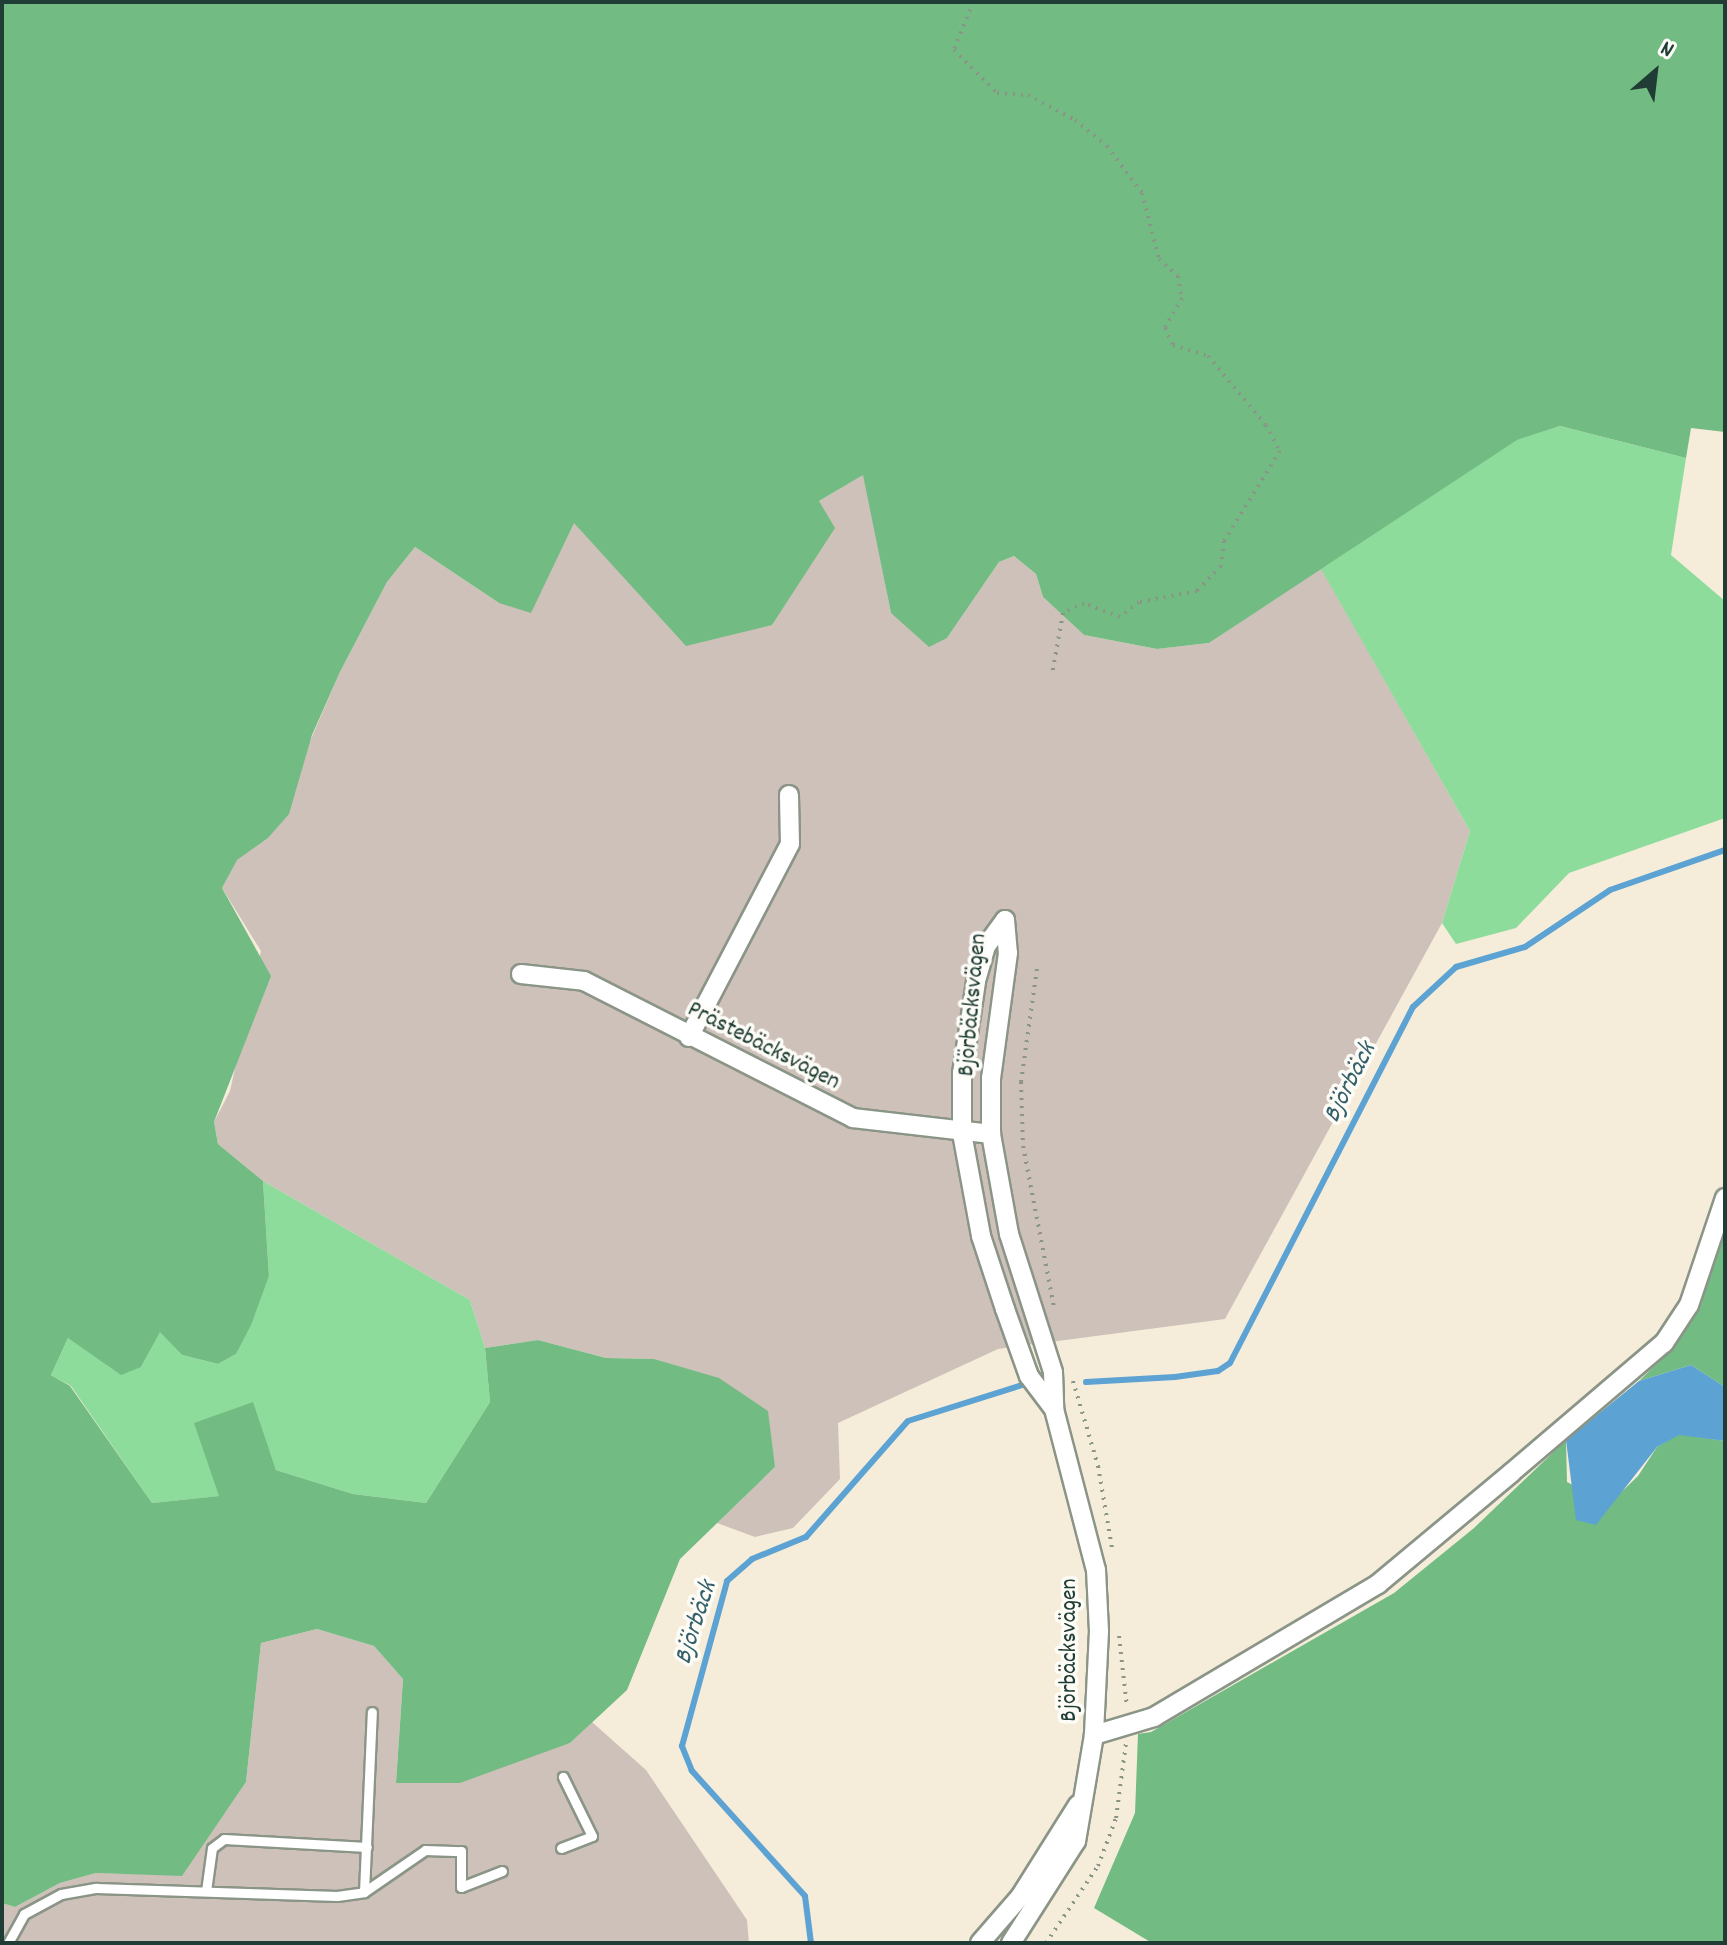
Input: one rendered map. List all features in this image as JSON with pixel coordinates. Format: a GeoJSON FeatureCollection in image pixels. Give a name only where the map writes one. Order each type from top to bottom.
{"type":"FeatureCollection","features":[{"type":"Feature","properties":{"kind":"street"},"geometry":{"type":"LineString","coordinates":[[689,1037],[790,844],[789,795]]}},
{"type":"Feature","properties":{"kind":"street","name":"Björbäcksvägen"},"geometry":{"type":"LineString","coordinates":[[1012,1943],[1076,1841],[1094,1735],[1096,1570],[1054,1409],[1053,1372],[1009,1234],[991,1134],[991,1078],[1008,953],[1005,920],[986,946],[976,982],[962,1073],[962,1133],[981,1236],[1005,1309],[1029,1376],[1054,1409]]}},
{"type":"Feature","properties":{"kind":"street","name":"Prästebäcksvägen"},"geometry":{"type":"LineString","coordinates":[[521,974],[584,981],[853,1118],[991,1134]]}},
{"type":"Feature","properties":{"kind":"street"},"geometry":{"type":"LineString","coordinates":[[1094,1735],[1154,1717],[1378,1584],[1523,1463],[1664,1343],[1689,1305],[1725,1198]]}},
{"type":"Feature","properties":{"kind":"street","name":"Björbäcksvägen"},"geometry":{"type":"LineString","coordinates":[[988,1940],[1020,1897],[1081,1799]]}},
{"type":"Feature","properties":{"kind":"street"},"geometry":{"type":"LineString","coordinates":[[988,1940],[1012,1943]]}},
{"type":"Feature","properties":{"kind":"lane"},"geometry":{"type":"LineString","coordinates":[[364,1892],[372,1712]]}},
{"type":"Feature","properties":{"kind":"lane"},"geometry":{"type":"LineString","coordinates":[[561,1848],[592,1836],[563,1777]]}},
{"type":"Feature","properties":{"kind":"lane"},"geometry":{"type":"LineString","coordinates":[[206,1891],[212,1848],[224,1839],[367,1847]]}},
{"type":"Feature","properties":{"kind":"lane"},"geometry":{"type":"LineString","coordinates":[[8,1943],[24,1914],[61,1894],[96,1888],[364,1892],[425,1850],[461,1851],[461,1887],[502,1871]]}},
{"type":"Feature","properties":{"kind":"path"},"geometry":{"type":"LineString","coordinates":[[973,2],[954,50],[997,93],[1028,95],[1075,120],[1107,146],[1142,193],[1159,259],[1178,276],[1182,298],[1165,328],[1173,345],[1208,356],[1280,451],[1224,541],[1221,566],[1197,591],[1139,602],[1120,617],[1084,603],[1063,613],[1052,675]]}},
{"type":"Feature","properties":{"kind":"shaded area"},"geometry":{"type":"Polygon","coordinates":[[[864,474],[891,613],[947,638],[999,562],[1014,556],[1036,574],[1043,597],[1084,635],[1157,649],[1209,643],[1321,568],[1470,831],[1442,923],[1225,1319],[998,1349],[838,1423],[840,1479],[793,1528],[755,1537],[717,1523],[775,1467],[654,1359],[606,1358],[538,1340],[485,1348],[470,1300],[263,1181],[218,1144],[214,1122],[230,1091],[261,951],[222,888],[236,860],[268,838],[340,672],[387,582],[415,547],[499,603],[574,522],[819,501],[864,474]]]}},
{"type":"Feature","properties":{"kind":"shaded area"},"geometry":{"type":"Polygon","coordinates":[[[317,1629],[374,1646],[403,1679],[396,1782],[570,1743],[592,1722],[646,1770],[747,1920],[749,1943],[2,1943],[2,1903],[15,1907],[60,1883],[96,1873],[182,1875],[246,1782],[261,1643],[317,1629]]]}},
{"type":"Feature","properties":{"kind":"green space"},"geometry":{"type":"Polygon","coordinates":[[[2,2],[1725,2],[1725,432],[1691,428],[1686,458],[1560,426],[1517,440],[1209,643],[1157,649],[1084,635],[1043,597],[1036,574],[1014,556],[999,562],[947,638],[929,647],[891,613],[863,475],[819,501],[835,528],[772,625],[686,646],[574,523],[531,613],[499,603],[415,547],[387,582],[340,672],[312,735],[289,814],[268,838],[237,860],[222,888],[271,976],[214,1122],[218,1144],[263,1181],[269,1276],[251,1325],[236,1354],[218,1364],[182,1355],[160,1332],[141,1367],[121,1375],[68,1338],[51,1375],[70,1386],[152,1503],[219,1496],[194,1423],[253,1402],[276,1470],[353,1494],[426,1503],[490,1402],[485,1348],[538,1340],[606,1358],[654,1359],[719,1378],[768,1411],[775,1467],[680,1559],[627,1690],[570,1743],[460,1783],[396,1783],[403,1679],[374,1646],[317,1629],[261,1643],[246,1782],[182,1876],[96,1873],[60,1883],[15,1907],[2,1903],[2,2]]]}},
{"type":"Feature","properties":{"kind":"green space"},"geometry":{"type":"Polygon","coordinates":[[[1560,426],[1686,458],[1671,555],[1725,601],[1725,818],[1569,873],[1516,928],[1456,944],[1442,923],[1470,831],[1321,569],[1516,440],[1560,426]]]}},
{"type":"Feature","properties":{"kind":"green space"},"geometry":{"type":"Polygon","coordinates":[[[263,1181],[470,1300],[485,1348],[490,1402],[426,1503],[353,1494],[276,1470],[252,1402],[220,1496],[152,1503],[71,1386],[51,1375],[68,1338],[141,1367],[160,1331],[182,1355],[218,1364],[236,1354],[269,1276],[263,1181]]]}},
{"type":"Feature","properties":{"kind":"green space"},"geometry":{"type":"Polygon","coordinates":[[[1725,1227],[1725,1387],[1691,1365],[1639,1381],[1675,1346],[1696,1310],[1725,1227]]]}},
{"type":"Feature","properties":{"kind":"green space"},"geometry":{"type":"Polygon","coordinates":[[[1679,1434],[1725,1441],[1725,1943],[1152,1943],[1094,1908],[1135,1813],[1138,1734],[1151,1732],[1394,1593],[1474,1528],[1566,1440],[1567,1482],[1609,1504],[1638,1476],[1657,1447],[1679,1434]]]}},
{"type":"Feature","properties":{"kind":"water"},"geometry":{"type":"Polygon","coordinates":[[[1691,1365],[1725,1387],[1725,1441],[1679,1435],[1657,1447],[1596,1525],[1576,1520],[1566,1440],[1639,1381],[1691,1365]]]}},
{"type":"Feature","properties":{"kind":"waterway","name":"Björbäck"},"geometry":{"type":"LineString","coordinates":[[1086,1382],[1175,1377],[1218,1371],[1230,1363],[1413,1007],[1456,967],[1525,947],[1610,890],[1725,850]]}},
{"type":"Feature","properties":{"kind":"waterway","name":"Björbäck"},"geometry":{"type":"LineString","coordinates":[[811,1943],[805,1896],[692,1771],[682,1746],[727,1581],[752,1559],[806,1537],[908,1421],[1022,1385]]}}]}
